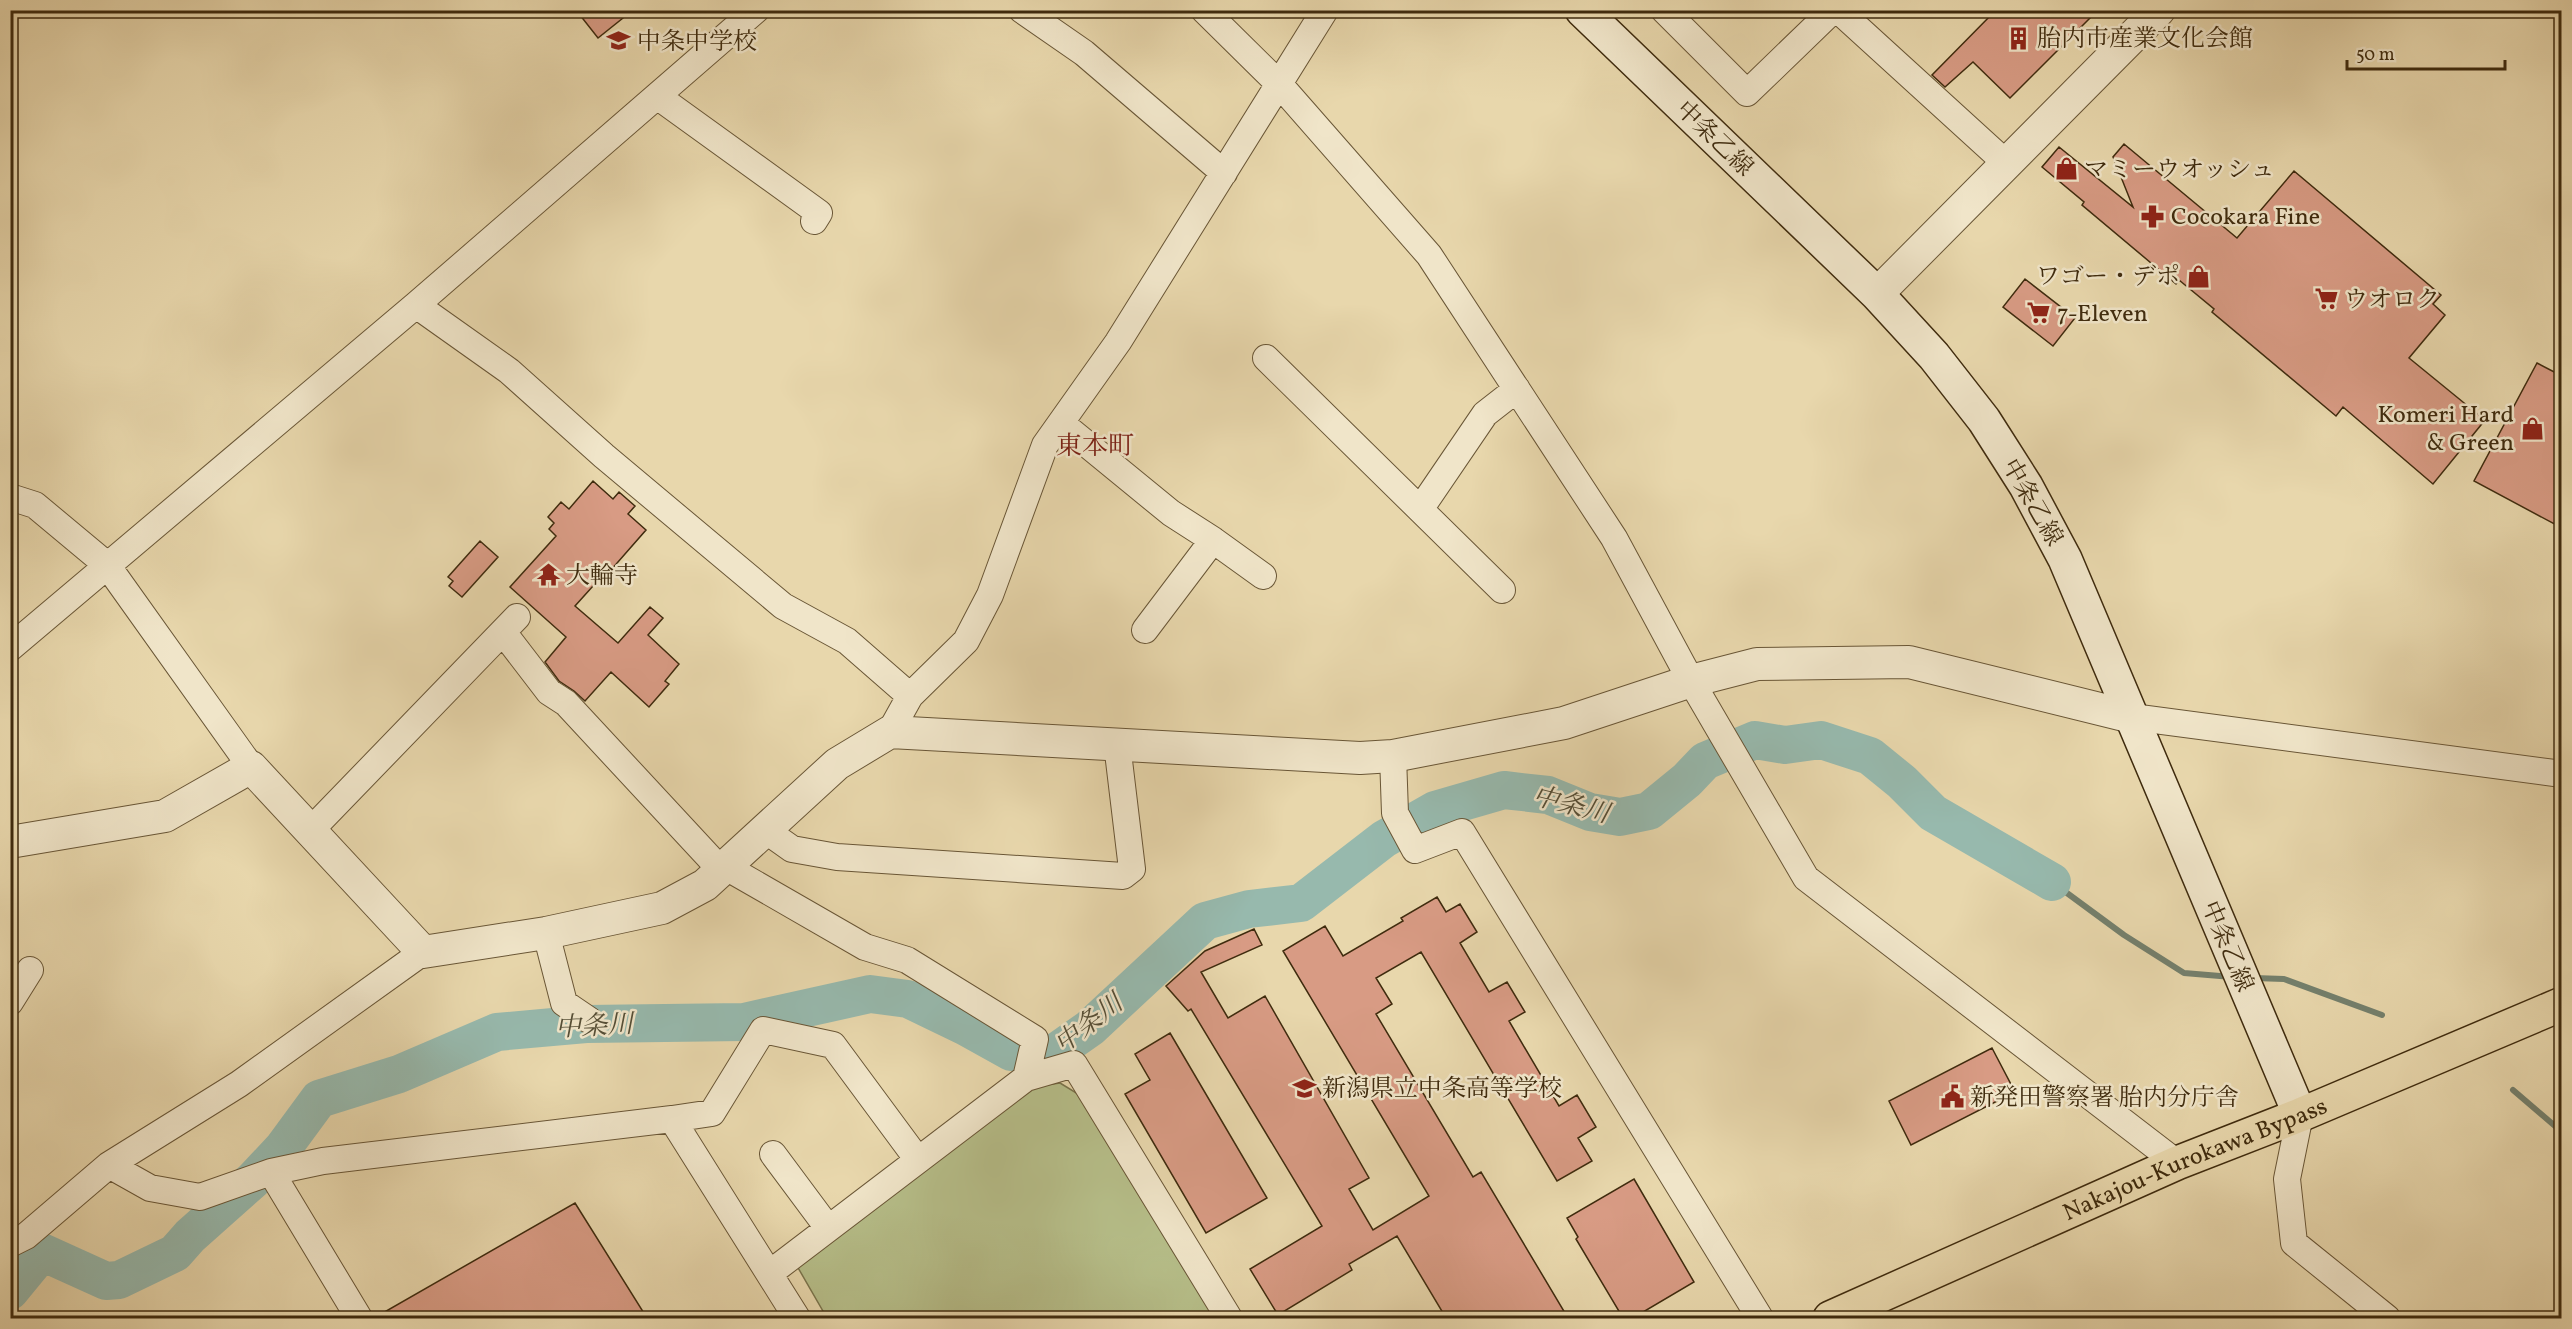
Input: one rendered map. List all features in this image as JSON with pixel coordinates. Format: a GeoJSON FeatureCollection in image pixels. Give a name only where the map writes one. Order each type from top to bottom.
{"type":"FeatureCollection","features":[{"type":"Feature","properties":{"kind":"highway","name":"Nakajou-Kurokawa Bypass"},"geometry":{"type":"LineString","coordinates":[[1830,1318],[2177,1163],[2300,1116],[2562,1004]]}},
{"type":"Feature","properties":{"kind":"main road","name":"中条乙線"},"geometry":{"type":"LineString","coordinates":[[1582,10],[1877,294],[1934,356],[1984,420],[2026,486],[2065,559],[2300,1116]]}},
{"type":"Feature","properties":{"kind":"street"},"geometry":{"type":"LineString","coordinates":[[10,648],[416,305],[756,10]]}},
{"type":"Feature","properties":{"kind":"street"},"geometry":{"type":"LineString","coordinates":[[1022,10],[1084,53],[1224,173]]}},
{"type":"Feature","properties":{"kind":"street"},"geometry":{"type":"LineString","coordinates":[[1204,10],[1280,85],[1429,255],[1614,538],[1691,681],[1806,878],[2177,1163]]}},
{"type":"Feature","properties":{"kind":"street"},"geometry":{"type":"LineString","coordinates":[[10,1244],[26,1236],[109,1166],[239,1084],[423,952],[546,933],[662,908],[705,885],[837,764],[890,732],[910,696],[966,641],[990,595],[1046,445],[1118,342],[1325,10]]}},
{"type":"Feature","properties":{"kind":"street"},"geometry":{"type":"LineString","coordinates":[[1664,10],[1747,93],[1833,10]]}},
{"type":"Feature","properties":{"kind":"street"},"geometry":{"type":"LineString","coordinates":[[1838,10],[2007,164]]}},
{"type":"Feature","properties":{"kind":"street"},"geometry":{"type":"LineString","coordinates":[[1877,294],[2159,10]]}},
{"type":"Feature","properties":{"kind":"street"},"geometry":{"type":"LineString","coordinates":[[657,96],[819,213],[814,221]]}},
{"type":"Feature","properties":{"kind":"street"},"geometry":{"type":"LineString","coordinates":[[416,305],[509,371],[604,456],[783,606],[847,641],[910,696]]}},
{"type":"Feature","properties":{"kind":"street"},"geometry":{"type":"LineString","coordinates":[[1266,358],[1421,508],[1502,591]]}},
{"type":"Feature","properties":{"kind":"street"},"geometry":{"type":"LineString","coordinates":[[1421,508],[1485,414],[1517,389]]}},
{"type":"Feature","properties":{"kind":"street"},"geometry":{"type":"LineString","coordinates":[[1061,423],[1171,513],[1263,576]]}},
{"type":"Feature","properties":{"kind":"street"},"geometry":{"type":"LineString","coordinates":[[10,497],[35,505],[107,566],[251,767],[423,952]]}},
{"type":"Feature","properties":{"kind":"street"},"geometry":{"type":"LineString","coordinates":[[1145,630],[1213,540]]}},
{"type":"Feature","properties":{"kind":"street"},"geometry":{"type":"LineString","coordinates":[[310,831],[510,624],[549,692],[566,703],[724,868],[865,947],[907,960],[1035,1039],[1026,1078]]}},
{"type":"Feature","properties":{"kind":"street"},"geometry":{"type":"LineString","coordinates":[[890,732],[1360,758],[1393,756],[1564,723],[1691,681],[1757,664],[1909,663],[2132,717],[2562,774]]}},
{"type":"Feature","properties":{"kind":"street"},"geometry":{"type":"LineString","coordinates":[[765,830],[792,849],[837,857],[1123,876],[1132,869],[1117,744]]}},
{"type":"Feature","properties":{"kind":"street"},"geometry":{"type":"LineString","coordinates":[[1393,756],[1395,813],[1415,850],[1462,832],[1760,1318]]}},
{"type":"Feature","properties":{"kind":"street"},"geometry":{"type":"LineString","coordinates":[[10,842],[165,816],[251,767]]}},
{"type":"Feature","properties":{"kind":"street"},"geometry":{"type":"LineString","coordinates":[[546,933],[564,1003],[589,1020]]}},
{"type":"Feature","properties":{"kind":"street"},"geometry":{"type":"LineString","coordinates":[[10,1002],[30,970]]}},
{"type":"Feature","properties":{"kind":"street"},"geometry":{"type":"LineString","coordinates":[[109,1166],[150,1188],[200,1197],[271,1172],[323,1161],[712,1113],[763,1030],[833,1045],[918,1160]]}},
{"type":"Feature","properties":{"kind":"street"},"geometry":{"type":"LineString","coordinates":[[770,1273],[1026,1078],[1074,1064],[1229,1318]]}},
{"type":"Feature","properties":{"kind":"street"},"geometry":{"type":"LineString","coordinates":[[2300,1116],[2287,1179],[2294,1243],[2387,1318]]}},
{"type":"Feature","properties":{"kind":"street"},"geometry":{"type":"LineString","coordinates":[[672,1119],[797,1318]]}},
{"type":"Feature","properties":{"kind":"street"},"geometry":{"type":"LineString","coordinates":[[773,1154],[828,1228]]}},
{"type":"Feature","properties":{"kind":"street"},"geometry":{"type":"LineString","coordinates":[[271,1172],[359,1318]]}},
{"type":"Feature","properties":{"kind":"green space"},"geometry":{"type":"Polygon","coordinates":[[[1060,1083],[1083,1097],[1215,1318],[827,1318],[797,1266],[1031,1087],[1060,1083]]]}},
{"type":"Feature","properties":{"kind":"building"},"geometry":{"type":"Polygon","coordinates":[[[576,10],[633,10],[598,38],[576,10]]]}},
{"type":"Feature","properties":{"kind":"building","name":"胎内市産業文化会館"},"geometry":{"type":"Polygon","coordinates":[[[1996,10],[2098,10],[2010,98],[1973,62],[1945,87],[1932,75],[1996,10]]]}},
{"type":"Feature","properties":{"kind":"building","name":"ウオロク"},"geometry":{"type":"Polygon","coordinates":[[[2124,144],[2237,238],[2294,171],[2441,295],[2433,304],[2445,315],[2409,358],[2485,420],[2433,484],[2343,407],[2336,416],[2212,312],[2214,309],[2179,280],[2176,284],[2082,205],[2084,202],[2042,167],[2059,147],[2133,207],[2113,157],[2124,144]]]}},
{"type":"Feature","properties":{"kind":"building","name":"7-Eleven"},"geometry":{"type":"Polygon","coordinates":[[[2025,279],[2075,318],[2053,346],[2003,307],[2025,279]]]}},
{"type":"Feature","properties":{"kind":"building","name":"Komeri Hard & Green"},"geometry":{"type":"Polygon","coordinates":[[[2537,363],[2562,376],[2562,528],[2474,481],[2537,363]]]}},
{"type":"Feature","properties":{"kind":"building"},"geometry":{"type":"Polygon","coordinates":[[[593,481],[613,499],[619,492],[635,506],[628,514],[646,530],[604,578],[602,576],[575,606],[618,643],[650,607],[663,618],[648,635],[679,664],[665,681],[669,684],[649,707],[611,672],[585,701],[559,681],[545,662],[566,637],[510,587],[556,536],[549,529],[554,523],[548,517],[561,502],[569,509],[593,481]]]}},
{"type":"Feature","properties":{"kind":"building"},"geometry":{"type":"Polygon","coordinates":[[[480,541],[498,557],[462,597],[449,586],[453,581],[448,577],[480,541]]]}},
{"type":"Feature","properties":{"kind":"building"},"geometry":{"type":"Polygon","coordinates":[[[1437,897],[1446,912],[1460,904],[1477,932],[1460,943],[1489,992],[1507,982],[1525,1012],[1509,1021],[1559,1106],[1577,1095],[1596,1127],[1578,1138],[1592,1161],[1557,1181],[1421,952],[1376,978],[1392,1004],[1376,1014],[1473,1177],[1481,1172],[1568,1318],[1446,1318],[1397,1236],[1349,1264],[1352,1270],[1278,1315],[1250,1269],[1322,1226],[1191,1009],[1188,1011],[1166,986],[1205,951],[1254,929],[1262,945],[1201,972],[1228,1018],[1265,996],[1369,1178],[1349,1189],[1373,1230],[1429,1196],[1283,951],[1325,926],[1343,956],[1403,921],[1401,918],[1437,897]]]}},
{"type":"Feature","properties":{"kind":"building"},"geometry":{"type":"Polygon","coordinates":[[[1170,1033],[1267,1198],[1206,1233],[1125,1094],[1150,1080],[1135,1054],[1170,1033]]]}},
{"type":"Feature","properties":{"kind":"building","name":"新発田警察署 胎内分庁舎"},"geometry":{"type":"Polygon","coordinates":[[[1992,1048],[2015,1092],[1911,1145],[1889,1101],[1992,1048]]]}},
{"type":"Feature","properties":{"kind":"building"},"geometry":{"type":"Polygon","coordinates":[[[1634,1179],[1694,1282],[1633,1318],[1623,1318],[1576,1239],[1578,1237],[1567,1218],[1634,1179]]]}},
{"type":"Feature","properties":{"kind":"building"},"geometry":{"type":"Polygon","coordinates":[[[575,1203],[647,1318],[374,1318],[575,1203]]]}},
{"type":"Feature","properties":{"kind":"waterway","name":"中条川"},"geometry":{"type":"LineString","coordinates":[[10,1291],[42,1252],[106,1281],[119,1280],[175,1253],[190,1236],[253,1180],[283,1148],[319,1099],[399,1074],[497,1032],[586,1024],[744,1022],[870,994],[908,999],[1011,1052],[1053,1054],[1090,1028],[1205,921],[1249,909],[1301,903],[1384,839],[1435,810],[1504,790],[1548,795],[1590,812],[1620,817],[1649,811],[1687,780],[1705,761],[1755,740],[1785,745],[1821,740],[1870,756],[1902,782],[1933,813],[2052,882]]}},
{"type":"Feature","properties":{"kind":"waterway"},"geometry":{"type":"LineString","coordinates":[[2052,882],[2124,935],[2184,973],[2232,977]]}},
{"type":"Feature","properties":{"kind":"waterway"},"geometry":{"type":"LineString","coordinates":[[2254,978],[2284,979],[2382,1015]]}},
{"type":"Feature","properties":{"kind":"waterway"},"geometry":{"type":"LineString","coordinates":[[2513,1090],[2562,1132]]}},
{"type":"Feature","properties":{"kind":"place","name":"胎内市産業文化会館"},"geometry":{"type":"Point","coordinates":[2019,38]}},
{"type":"Feature","properties":{"kind":"place","name":"中条中学校"},"geometry":{"type":"Point","coordinates":[619,41]}},
{"type":"Feature","properties":{"kind":"place","name":"マミーウオッシュ"},"geometry":{"type":"Point","coordinates":[2066,169]}},
{"type":"Feature","properties":{"kind":"place","name":"Cocokara Fine"},"geometry":{"type":"Point","coordinates":[2153,216]}},
{"type":"Feature","properties":{"kind":"place","name":"ワゴー・デポ"},"geometry":{"type":"Point","coordinates":[2198,276]}},
{"type":"Feature","properties":{"kind":"place","name":"ウオロク"},"geometry":{"type":"Point","coordinates":[2326,299]}},
{"type":"Feature","properties":{"kind":"place","name":"7-Eleven"},"geometry":{"type":"Point","coordinates":[2039,313]}},
{"type":"Feature","properties":{"kind":"place","name":"Komeri Hard & Green"},"geometry":{"type":"Point","coordinates":[2532,428]}},
{"type":"Feature","properties":{"kind":"place","name":"大輪寺"},"geometry":{"type":"Point","coordinates":[548,575]}},
{"type":"Feature","properties":{"kind":"place","name":"新潟県立中条高等学校"},"geometry":{"type":"Point","coordinates":[1304,1088]}},
{"type":"Feature","properties":{"kind":"place","name":"新発田警察署 胎内分庁舎"},"geometry":{"type":"Point","coordinates":[1952,1097]}},
{"type":"Feature","properties":{"kind":"district","name":"東本町"},"geometry":{"type":"Point","coordinates":[1095,445]}}]}
